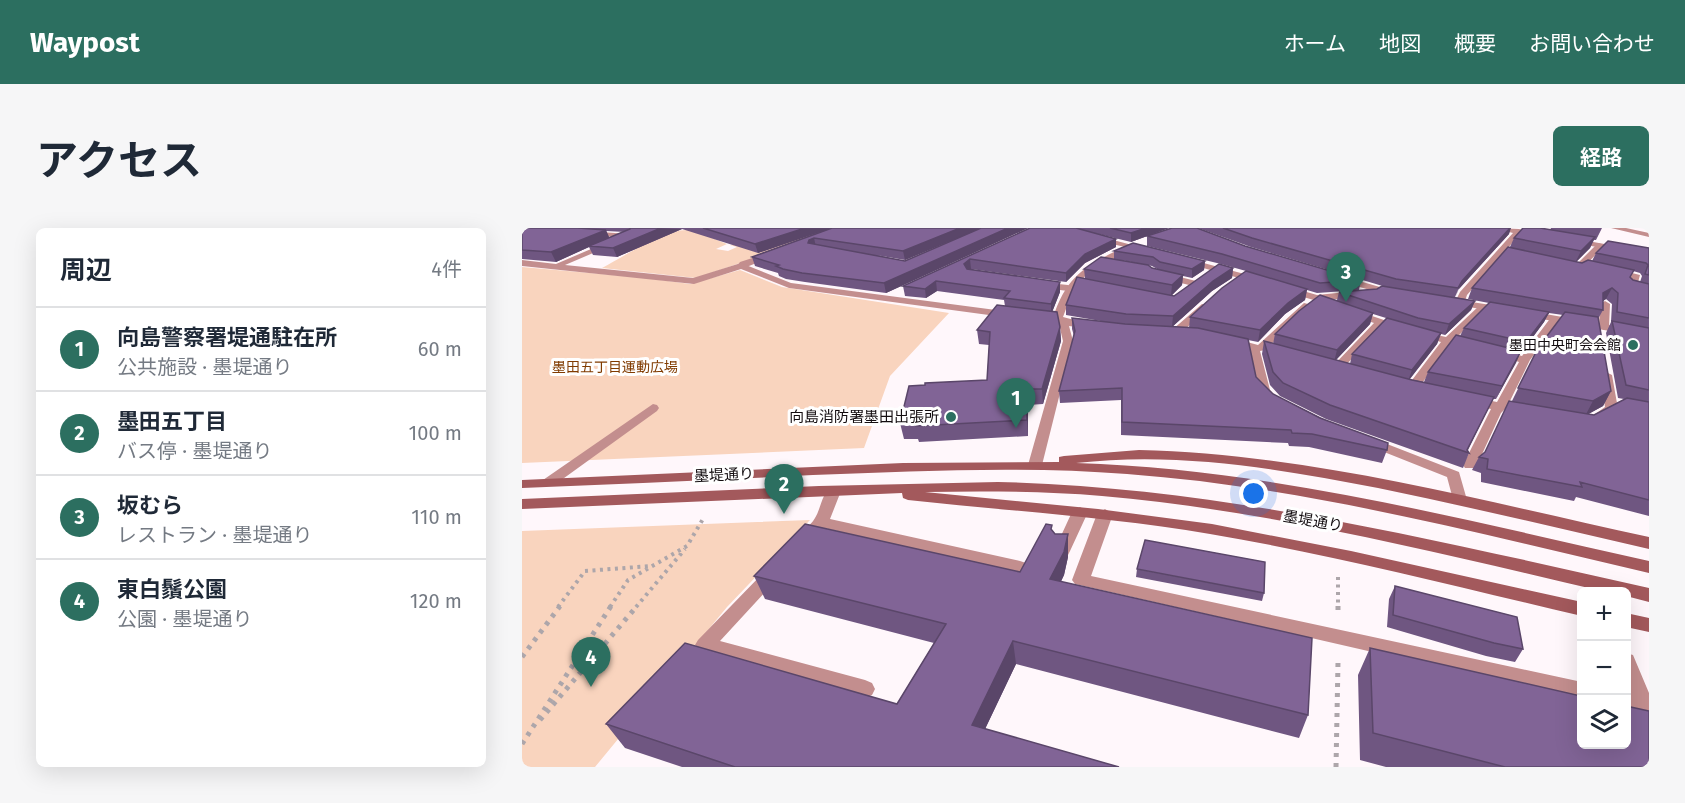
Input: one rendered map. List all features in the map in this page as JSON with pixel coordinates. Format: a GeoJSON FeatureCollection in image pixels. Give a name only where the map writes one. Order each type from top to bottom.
{"type":"FeatureCollection","features":[{"type":"Feature","properties":{"kind":"main road","name":"墨堤通り"},"geometry":{"type":"LineString","coordinates":[[1035,465],[1102,454],[1144,454],[1298,469],[1460,500],[1649,543]]}},
{"type":"Feature","properties":{"kind":"main road","name":"墨堤通り"},"geometry":{"type":"LineString","coordinates":[[522,484],[918,466],[1035,465],[1172,474],[1311,494],[1649,567]]}},
{"type":"Feature","properties":{"kind":"main road","name":"墨堤通り"},"geometry":{"type":"LineString","coordinates":[[522,504],[927,487],[1029,488],[1103,492],[1188,501],[1312,520],[1649,595]]}},
{"type":"Feature","properties":{"kind":"main road","name":"墨堤通り"},"geometry":{"type":"LineString","coordinates":[[864,490],[976,503],[1105,514],[1210,529],[1325,550],[1577,608]]}},
{"type":"Feature","properties":{"kind":"main road"},"geometry":{"type":"LineString","coordinates":[[1631,621],[1649,625]]}},
{"type":"Feature","properties":{"kind":"street"},"geometry":{"type":"LineString","coordinates":[[1497,228],[1550,237]]}},
{"type":"Feature","properties":{"kind":"street"},"geometry":{"type":"LineString","coordinates":[[1615,228],[1649,235]]}},
{"type":"Feature","properties":{"kind":"street"},"geometry":{"type":"LineString","coordinates":[[1460,303],[1462,294],[1519,231]]}},
{"type":"Feature","properties":{"kind":"street"},"geometry":{"type":"LineString","coordinates":[[557,266],[629,236],[583,232]]}},
{"type":"Feature","properties":{"kind":"street"},"geometry":{"type":"LineString","coordinates":[[1089,236],[1154,252]]}},
{"type":"Feature","properties":{"kind":"street"},"geometry":{"type":"LineString","coordinates":[[1561,238],[1574,237],[1601,245],[1649,254]]}},
{"type":"Feature","properties":{"kind":"street"},"geometry":{"type":"LineString","coordinates":[[1035,465],[1068,340],[1063,322],[1058,318],[1063,297],[1070,284],[1100,261],[1153,239]]}},
{"type":"Feature","properties":{"kind":"street"},"geometry":{"type":"LineString","coordinates":[[1581,265],[1601,245]]}},
{"type":"Feature","properties":{"kind":"street"},"geometry":{"type":"LineString","coordinates":[[522,263],[694,281],[784,249]]}},
{"type":"Feature","properties":{"kind":"street"},"geometry":{"type":"LineString","coordinates":[[1499,252],[1510,254]]}},
{"type":"Feature","properties":{"kind":"street"},"geometry":{"type":"LineString","coordinates":[[1175,257],[1265,283]]}},
{"type":"Feature","properties":{"kind":"street"},"geometry":{"type":"LineString","coordinates":[[1100,261],[1121,265]]}},
{"type":"Feature","properties":{"kind":"street"},"geometry":{"type":"LineString","coordinates":[[1555,263],[1592,267]]}},
{"type":"Feature","properties":{"kind":"street"},"geometry":{"type":"LineString","coordinates":[[741,266],[789,285],[1016,316]]}},
{"type":"Feature","properties":{"kind":"street"},"geometry":{"type":"LineString","coordinates":[[1155,274],[1190,286],[1217,268]]}},
{"type":"Feature","properties":{"kind":"street"},"geometry":{"type":"LineString","coordinates":[[1603,270],[1637,277],[1632,287],[1649,291]]}},
{"type":"Feature","properties":{"kind":"street"},"geometry":{"type":"LineString","coordinates":[[1235,283],[1245,276]]}},
{"type":"Feature","properties":{"kind":"street"},"geometry":{"type":"LineString","coordinates":[[1331,276],[1392,294]]}},
{"type":"Feature","properties":{"kind":"street"},"geometry":{"type":"LineString","coordinates":[[1032,284],[1083,283]]}},
{"type":"Feature","properties":{"kind":"street"},"geometry":{"type":"LineString","coordinates":[[1275,286],[1317,298],[1324,303],[1381,322],[1480,349]]}},
{"type":"Feature","properties":{"kind":"street"},"geometry":{"type":"LineString","coordinates":[[887,298],[908,288]]}},
{"type":"Feature","properties":{"kind":"street"},"geometry":{"type":"LineString","coordinates":[[1280,404],[1264,391],[1262,348],[1291,318],[1317,298],[1376,292],[1404,295]]}},
{"type":"Feature","properties":{"kind":"street"},"geometry":{"type":"LineString","coordinates":[[1197,334],[1171,332],[1216,296]]}},
{"type":"Feature","properties":{"kind":"street"},"geometry":{"type":"LineString","coordinates":[[1449,301],[1556,318],[1600,330],[1649,335]]}},
{"type":"Feature","properties":{"kind":"street"},"geometry":{"type":"LineString","coordinates":[[1600,330],[1605,304]]}},
{"type":"Feature","properties":{"kind":"street"},"geometry":{"type":"LineString","coordinates":[[1413,388],[1447,340],[1462,323],[1483,307]]}},
{"type":"Feature","properties":{"kind":"street"},"geometry":{"type":"LineString","coordinates":[[1028,317],[1104,327]]}},
{"type":"Feature","properties":{"kind":"street"},"geometry":{"type":"LineString","coordinates":[[1506,408],[1525,360],[1556,318]]}},
{"type":"Feature","properties":{"kind":"street"},"geometry":{"type":"LineString","coordinates":[[1338,367],[1381,322]]}},
{"type":"Feature","properties":{"kind":"street"},"geometry":{"type":"LineString","coordinates":[[1220,339],[1262,348]]}},
{"type":"Feature","properties":{"kind":"street"},"geometry":{"type":"LineString","coordinates":[[1491,351],[1525,360]]}},
{"type":"Feature","properties":{"kind":"street"},"geometry":{"type":"LineString","coordinates":[[1587,422],[1612,410],[1616,404],[1603,358]]}},
{"type":"Feature","properties":{"kind":"street"},"geometry":{"type":"LineString","coordinates":[[1457,398],[1506,408]]}},
{"type":"Feature","properties":{"kind":"street"},"geometry":{"type":"LineString","coordinates":[[548,483],[653,408]]}},
{"type":"Feature","properties":{"kind":"street"},"geometry":{"type":"LineString","coordinates":[[1470,465],[1496,411],[1506,408]]}},
{"type":"Feature","properties":{"kind":"street"},"geometry":{"type":"LineString","coordinates":[[1359,438],[1454,475],[1460,500]]}},
{"type":"Feature","properties":{"kind":"street"},"geometry":{"type":"LineString","coordinates":[[834,491],[821,522],[705,645],[864,689]]}},
{"type":"Feature","properties":{"kind":"street"},"geometry":{"type":"LineString","coordinates":[[1062,551],[1080,512]]}},
{"type":"Feature","properties":{"kind":"street"},"geometry":{"type":"LineString","coordinates":[[1105,514],[1081,580],[1577,690]]}},
{"type":"Feature","properties":{"kind":"street"},"geometry":{"type":"LineString","coordinates":[[821,522],[1020,567]]}},
{"type":"Feature","properties":{"kind":"street"},"geometry":{"type":"LineString","coordinates":[[1631,674],[1643,704],[1631,702]]}},
{"type":"Feature","properties":{"kind":"path"},"geometry":{"type":"LineString","coordinates":[[530,731],[687,546],[705,515]]}},
{"type":"Feature","properties":{"kind":"path"},"geometry":{"type":"LineString","coordinates":[[522,744],[628,580],[687,546]]}},
{"type":"Feature","properties":{"kind":"path"},"geometry":{"type":"LineString","coordinates":[[522,657],[585,571],[654,566]]}},
{"type":"Feature","properties":{"kind":"path"},"geometry":{"type":"LineString","coordinates":[[1336,767],[1338,680]]}},
{"type":"Feature","properties":{"kind":"green space"},"geometry":{"type":"Polygon","coordinates":[[[812,228],[844,228],[696,278],[602,268],[656,238],[678,231],[697,232],[727,244],[716,249],[728,251],[737,247],[730,245],[812,228]]]}},
{"type":"Feature","properties":{"kind":"green space","name":"墨田五丁目運動広場"},"geometry":{"type":"Polygon","coordinates":[[[522,267],[690,284],[740,270],[782,287],[949,313],[890,376],[864,448],[522,463],[522,267]]]}},
{"type":"Feature","properties":{"kind":"green space"},"geometry":{"type":"Polygon","coordinates":[[[810,520],[727,607],[595,767],[522,767],[522,531],[810,520]]]}},
{"type":"Feature","properties":{"kind":"building"},"geometry":{"type":"Polygon","coordinates":[[[522,228],[606,230],[551,252],[522,250],[522,228]]]}},
{"type":"Feature","properties":{"kind":"building"},"geometry":{"type":"Polygon","coordinates":[[[661,228],[613,248],[589,246],[630,229],[661,228]]]}},
{"type":"Feature","properties":{"kind":"building"},"geometry":{"type":"Polygon","coordinates":[[[703,228],[805,228],[755,244],[703,228]]]}},
{"type":"Feature","properties":{"kind":"building"},"geometry":{"type":"Polygon","coordinates":[[[832,228],[960,228],[903,251],[814,238],[808,243],[905,261],[981,228],[1008,228],[884,283],[802,273],[783,269],[776,266],[779,265],[752,257],[832,228]]]}},
{"type":"Feature","properties":{"kind":"building"},"geometry":{"type":"Polygon","coordinates":[[[1030,228],[1076,228],[1116,239],[1085,254],[1066,273],[970,259],[964,264],[967,269],[1060,282],[1051,304],[1004,298],[1010,291],[936,281],[925,289],[903,286],[1030,228]]]}},
{"type":"Feature","properties":{"kind":"building"},"geometry":{"type":"Polygon","coordinates":[[[1110,228],[1146,228],[1131,233],[1110,228]]]}},
{"type":"Feature","properties":{"kind":"building"},"geometry":{"type":"Polygon","coordinates":[[[1172,228],[1197,228],[1245,246],[1361,280],[1320,283],[1222,254],[1147,236],[1172,228]]]}},
{"type":"Feature","properties":{"kind":"building"},"geometry":{"type":"Polygon","coordinates":[[[1223,228],[1510,228],[1458,288],[1396,279],[1223,228]]]}},
{"type":"Feature","properties":{"kind":"building"},"geometry":{"type":"Polygon","coordinates":[[[1523,228],[1540,228],[1595,237],[1581,251],[1514,238],[1523,228]]]}},
{"type":"Feature","properties":{"kind":"building"},"geometry":{"type":"Polygon","coordinates":[[[1608,241],[1649,248],[1649,275],[1645,274],[1648,265],[1646,263],[1596,253],[1608,241]]]}},
{"type":"Feature","properties":{"kind":"building"},"geometry":{"type":"Polygon","coordinates":[[[1133,243],[1205,261],[1192,269],[1160,262],[1153,257],[1114,251],[1133,243]]]}},
{"type":"Feature","properties":{"kind":"building"},"geometry":{"type":"Polygon","coordinates":[[[1508,247],[1582,263],[1588,260],[1634,270],[1630,277],[1633,280],[1649,284],[1649,318],[1617,312],[1618,293],[1612,288],[1603,293],[1603,310],[1472,288],[1508,247]]]}},
{"type":"Feature","properties":{"kind":"building"},"geometry":{"type":"Polygon","coordinates":[[[1101,257],[1148,265],[1183,275],[1172,285],[1084,269],[1101,257]]]}},
{"type":"Feature","properties":{"kind":"building"},"geometry":{"type":"Polygon","coordinates":[[[1219,264],[1233,268],[1213,281],[1173,316],[1126,314],[1066,305],[1077,277],[1174,296],[1219,264]]]}},
{"type":"Feature","properties":{"kind":"building"},"geometry":{"type":"Polygon","coordinates":[[[1246,271],[1307,289],[1288,303],[1260,330],[1190,317],[1222,288],[1246,271]]]}},
{"type":"Feature","properties":{"kind":"building"},"geometry":{"type":"Polygon","coordinates":[[[1382,286],[1475,301],[1449,324],[1418,318],[1339,292],[1377,289],[1382,286]]]}},
{"type":"Feature","properties":{"kind":"building"},"geometry":{"type":"Polygon","coordinates":[[[1320,295],[1373,313],[1337,350],[1275,334],[1299,311],[1320,295]]]}},
{"type":"Feature","properties":{"kind":"building"},"geometry":{"type":"Polygon","coordinates":[[[1490,302],[1549,312],[1526,342],[1464,328],[1490,302]]]}},
{"type":"Feature","properties":{"kind":"building"},"geometry":{"type":"Polygon","coordinates":[[[997,305],[1057,312],[1060,327],[1042,389],[1027,389],[1027,420],[916,426],[916,423],[900,423],[909,386],[987,380],[990,332],[977,330],[997,305]]]}},
{"type":"Feature","properties":{"kind":"building"},"geometry":{"type":"Polygon","coordinates":[[[1565,312],[1598,317],[1611,391],[1593,401],[1518,388],[1538,348],[1565,312]]]}},
{"type":"Feature","properties":{"kind":"building"},"geometry":{"type":"Polygon","coordinates":[[[1072,318],[1198,328],[1248,339],[1256,377],[1273,394],[1320,418],[1388,443],[1387,450],[1312,434],[1292,433],[1291,430],[1122,422],[1122,388],[1059,391],[1075,331],[1072,318]]]}},
{"type":"Feature","properties":{"kind":"building"},"geometry":{"type":"Polygon","coordinates":[[[1387,318],[1441,333],[1412,370],[1352,354],[1387,318]]]}},
{"type":"Feature","properties":{"kind":"building"},"geometry":{"type":"Polygon","coordinates":[[[1612,321],[1649,328],[1649,390],[1626,385],[1612,321]]]}},
{"type":"Feature","properties":{"kind":"building"},"geometry":{"type":"Polygon","coordinates":[[[1456,335],[1521,351],[1502,386],[1428,372],[1456,335]]]}},
{"type":"Feature","properties":{"kind":"building"},"geometry":{"type":"Polygon","coordinates":[[[1264,341],[1412,380],[1494,397],[1467,450],[1469,453],[1330,405],[1283,383],[1273,372],[1264,341]]]}},
{"type":"Feature","properties":{"kind":"building"},"geometry":{"type":"Polygon","coordinates":[[[1627,398],[1649,402],[1649,500],[1580,482],[1582,487],[1487,469],[1488,459],[1479,457],[1485,452],[1509,401],[1594,415],[1627,398]]]}},
{"type":"Feature","properties":{"kind":"building"},"geometry":{"type":"Polygon","coordinates":[[[805,524],[1020,572],[1046,524],[1052,525],[1051,529],[1055,534],[1068,534],[1064,552],[1050,579],[1312,638],[1308,715],[1013,641],[972,725],[1119,767],[735,767],[606,724],[685,643],[897,704],[946,624],[754,576],[805,524]]]}},
{"type":"Feature","properties":{"kind":"building"},"geometry":{"type":"Polygon","coordinates":[[[1145,540],[1265,562],[1264,593],[1137,569],[1145,540]]]}},
{"type":"Feature","properties":{"kind":"building"},"geometry":{"type":"Polygon","coordinates":[[[1395,586],[1517,617],[1523,649],[1393,615],[1395,586]]]}},
{"type":"Feature","properties":{"kind":"building"},"geometry":{"type":"Polygon","coordinates":[[[1370,648],[1577,695],[1577,749],[1631,749],[1631,707],[1649,711],[1649,767],[1505,767],[1373,733],[1370,648]]]}},
{"type":"Feature","properties":{"kind":"place","name":"坂むら"},"geometry":{"type":"Point","coordinates":[1346,302]}},
{"type":"Feature","properties":{"kind":"place","name":"墨田中央町会会館"},"geometry":{"type":"Point","coordinates":[1633,345]}},
{"type":"Feature","properties":{"kind":"place","name":"向島消防署墨田出張所"},"geometry":{"type":"Point","coordinates":[951,417]}},
{"type":"Feature","properties":{"kind":"place","name":"向島警察署堤通駐在所"},"geometry":{"type":"Point","coordinates":[1016,428]}},
{"type":"Feature","properties":{"kind":"place","name":"墨田五丁目"},"geometry":{"type":"Point","coordinates":[784,514]}},
{"type":"Feature","properties":{"kind":"place","name":"東白鬚公園"},"geometry":{"type":"Point","coordinates":[591,687]}}]}
